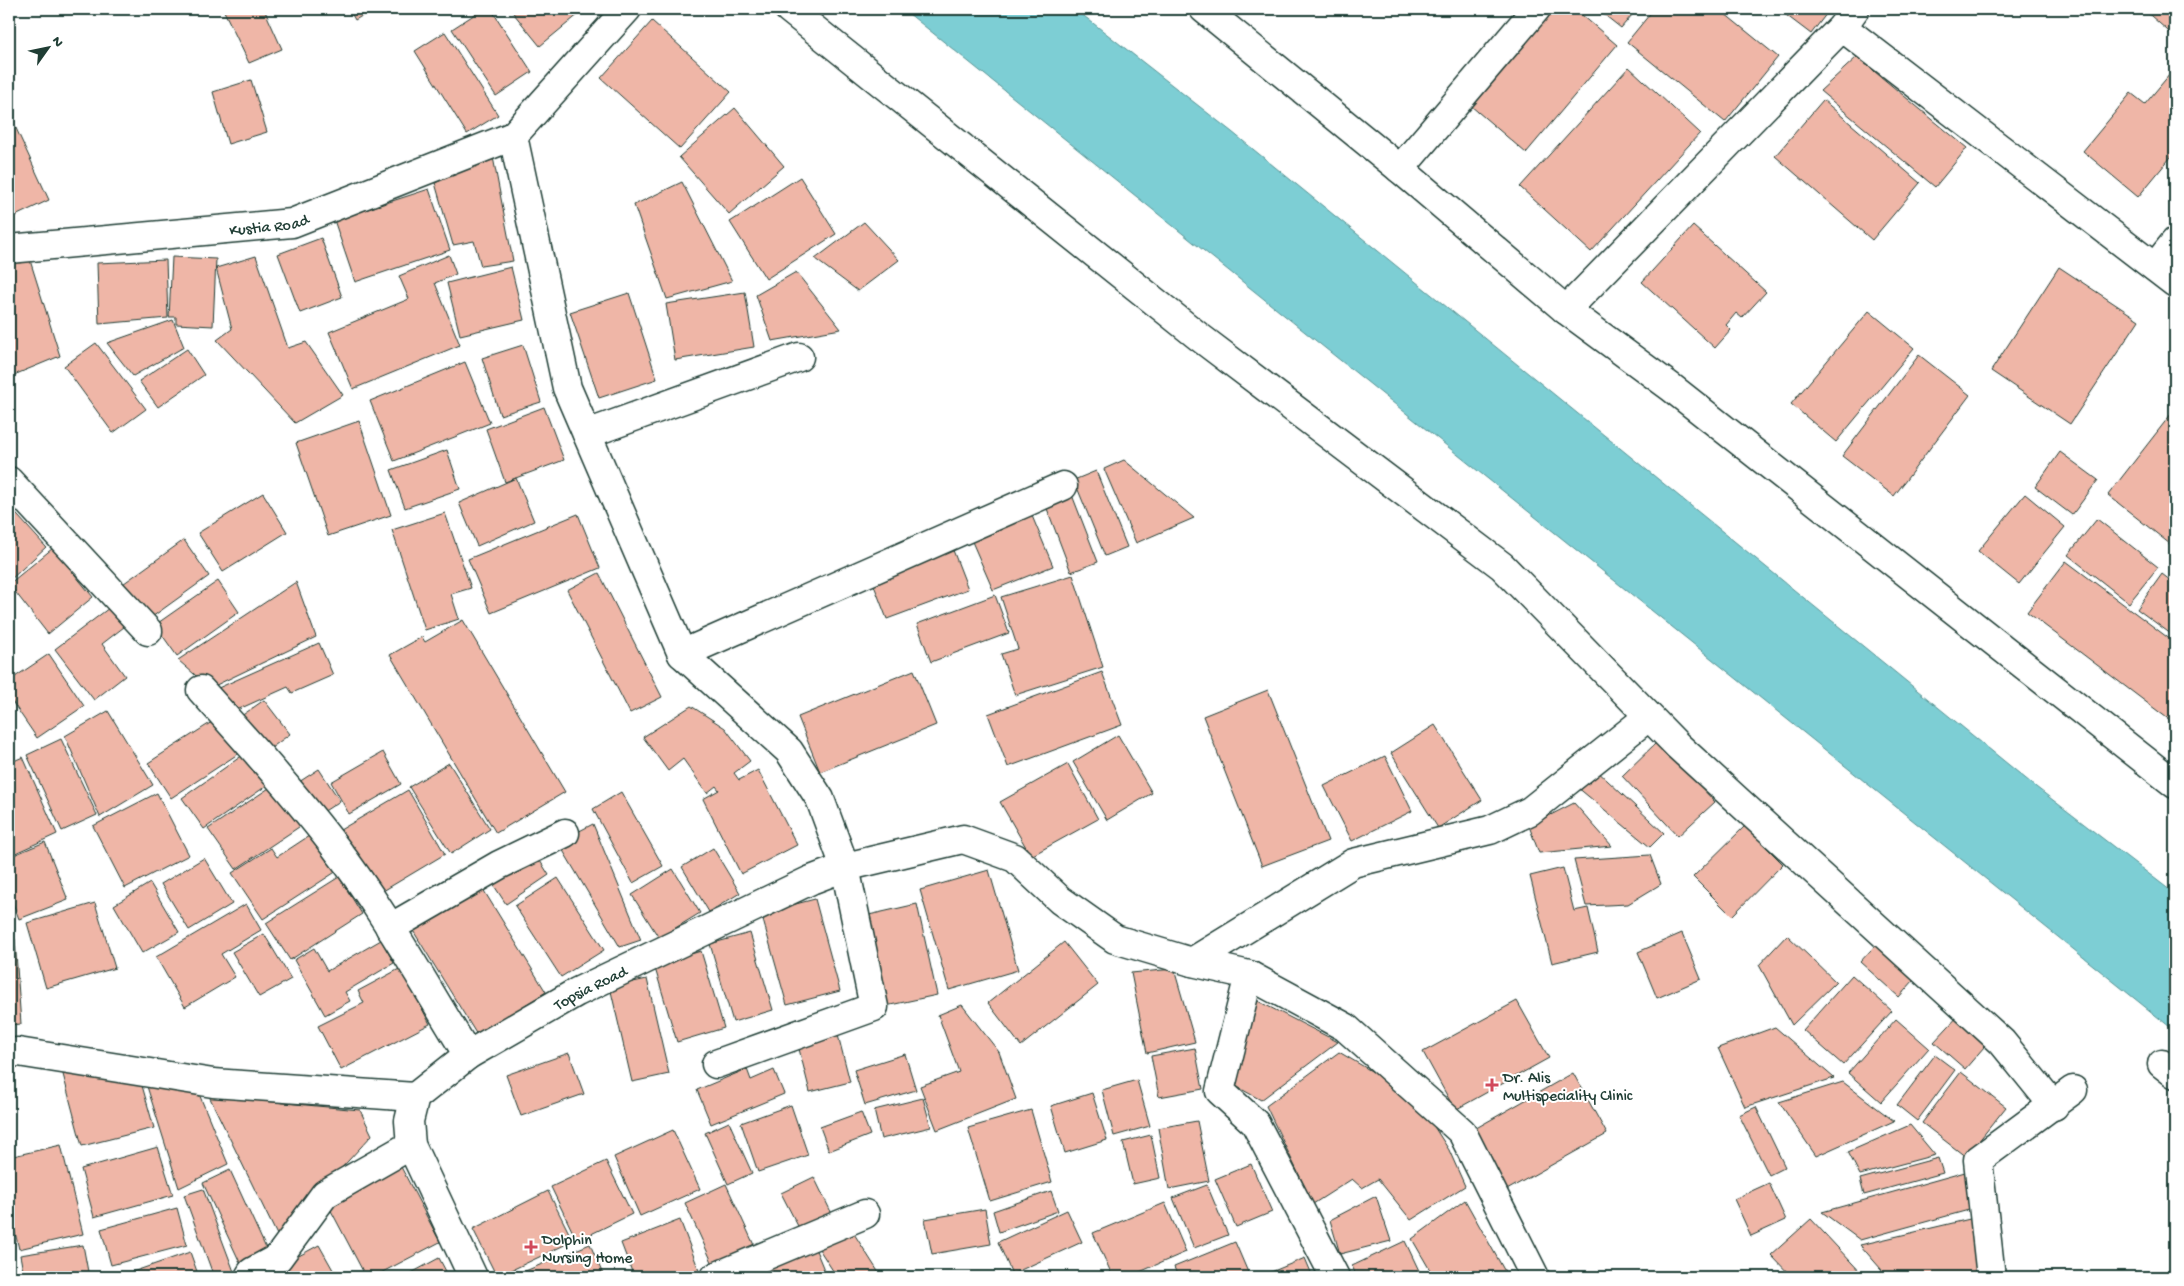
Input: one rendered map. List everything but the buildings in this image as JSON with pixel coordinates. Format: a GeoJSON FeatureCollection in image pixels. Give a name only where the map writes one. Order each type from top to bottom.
{"type":"FeatureCollection","features":[{"type":"Feature","properties":{"kind":"street"},"geometry":{"type":"LineString","coordinates":[[627,9],[513,136],[567,388],[682,654],[789,751],[820,799],[844,867],[874,1007],[716,1064]]}},
{"type":"Feature","properties":{"kind":"street"},"geometry":{"type":"LineString","coordinates":[[790,9],[1198,336],[1502,566],[1648,717],[1803,863],[2063,1098],[1978,1160],[1991,1277]]}},
{"type":"Feature","properties":{"kind":"street"},"geometry":{"type":"LineString","coordinates":[[1204,9],[1400,169],[1566,310],[1672,388],[2175,784]]}},
{"type":"Feature","properties":{"kind":"street"},"geometry":{"type":"LineString","coordinates":[[1400,169],[1536,9]]}},
{"type":"Feature","properties":{"kind":"street"},"geometry":{"type":"LineString","coordinates":[[1566,310],[1848,18],[2165,275],[2175,242]]}},
{"type":"Feature","properties":{"kind":"street","name":"Kustia Road"},"geometry":{"type":"LineString","coordinates":[[9,249],[292,223],[513,136]]}},
{"type":"Feature","properties":{"kind":"street"},"geometry":{"type":"LineString","coordinates":[[587,434],[799,357]]}},
{"type":"Feature","properties":{"kind":"street"},"geometry":{"type":"LineString","coordinates":[[9,481],[148,630]]}},
{"type":"Feature","properties":{"kind":"street"},"geometry":{"type":"LineString","coordinates":[[682,654],[1063,486]]}},
{"type":"Feature","properties":{"kind":"street"},"geometry":{"type":"LineString","coordinates":[[200,690],[270,767],[333,844],[390,928],[468,1055]]}},
{"type":"Feature","properties":{"kind":"street"},"geometry":{"type":"LineString","coordinates":[[1192,962],[1353,863],[1490,830],[1530,811],[1648,717]]}},
{"type":"Feature","properties":{"kind":"street"},"geometry":{"type":"LineString","coordinates":[[390,928],[499,864],[565,833]]}},
{"type":"Feature","properties":{"kind":"street","name":"Topsia Road"},"geometry":{"type":"LineString","coordinates":[[415,1097],[468,1055],[577,992],[811,880],[844,867],[963,840],[1015,858],[1060,900],[1115,940],[1192,962]]}},
{"type":"Feature","properties":{"kind":"street"},"geometry":{"type":"LineString","coordinates":[[1192,962],[1249,975],[1344,1027],[1462,1132],[1535,1277]]}},
{"type":"Feature","properties":{"kind":"street"},"geometry":{"type":"LineString","coordinates":[[1249,975],[1220,1091],[1255,1123],[1334,1277]]}},
{"type":"Feature","properties":{"kind":"street"},"geometry":{"type":"LineString","coordinates":[[9,1053],[18,1052],[213,1083],[415,1097],[409,1121],[411,1145],[473,1277]]}},
{"type":"Feature","properties":{"kind":"street"},"geometry":{"type":"LineString","coordinates":[[249,1277],[252,1272],[278,1258],[324,1194],[411,1145]]}},
{"type":"Feature","properties":{"kind":"street"},"geometry":{"type":"LineString","coordinates":[[715,1277],[865,1214]]}},
{"type":"Feature","properties":{"kind":"water"},"geometry":{"type":"Polygon","coordinates":[[[903,9],[1075,9],[1232,132],[2036,787],[2175,894],[2175,1031],[903,9]]]}},
{"type":"Feature","properties":{"kind":"place","name":"Dr. Alis Multispeciality Clinic"},"geometry":{"type":"Point","coordinates":[1492,1085]}},
{"type":"Feature","properties":{"kind":"place","name":"Dolphin Nursing Home"},"geometry":{"type":"Point","coordinates":[531,1247]}}]}
